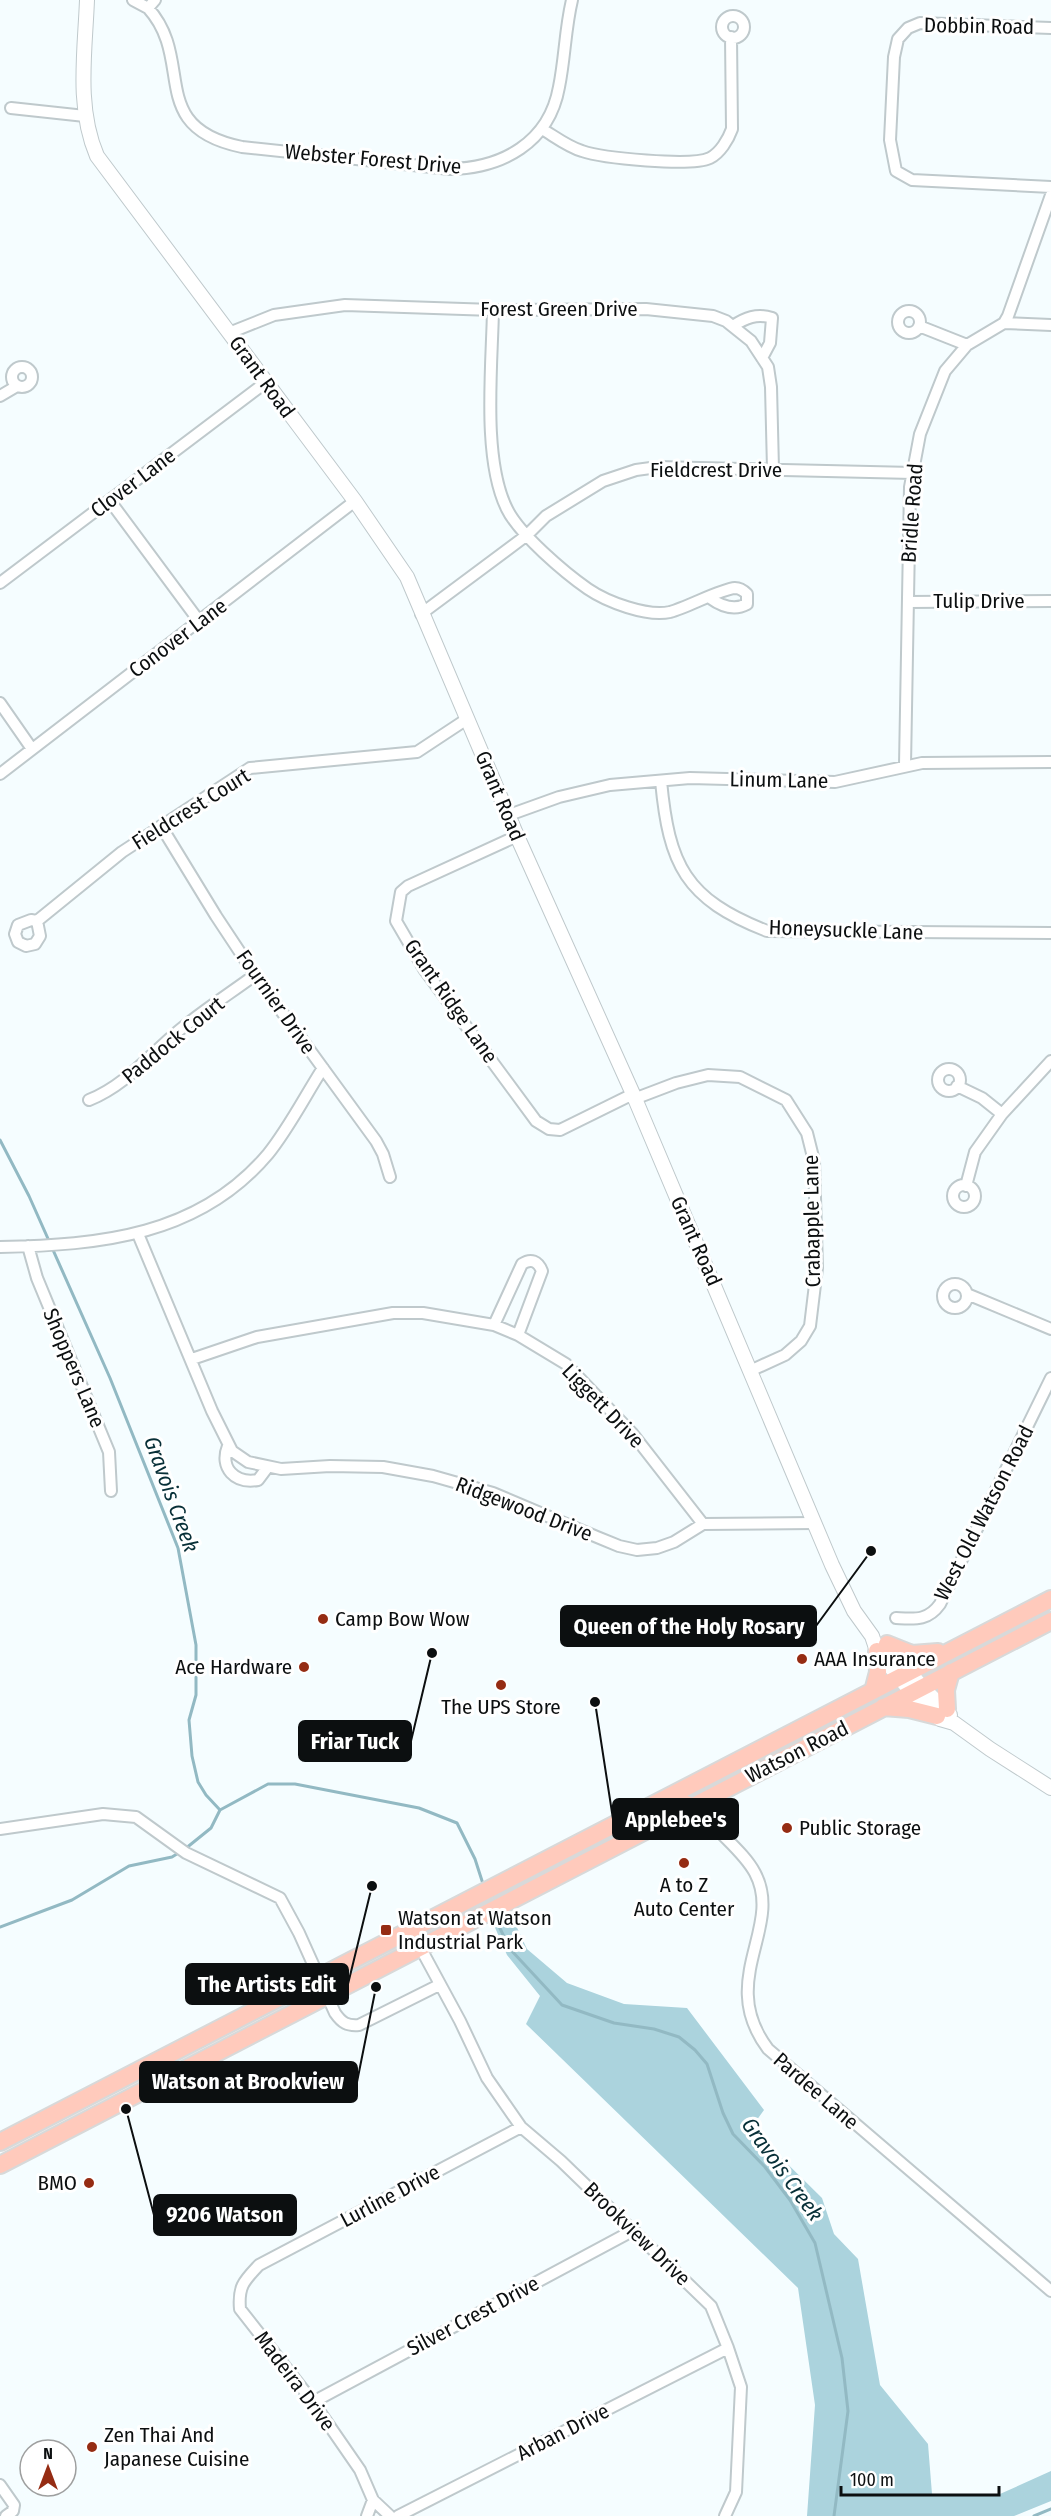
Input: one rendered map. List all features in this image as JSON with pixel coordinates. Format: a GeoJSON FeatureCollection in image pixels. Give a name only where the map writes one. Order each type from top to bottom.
{"type":"FeatureCollection","features":[{"type":"Feature","properties":{"kind":"main road","name":"Watson Road"},"geometry":{"type":"LineString","coordinates":[[0,2165],[502,1905],[873,1690],[1051,1599]]}},
{"type":"Feature","properties":{"kind":"main road","name":"Watson Road"},"geometry":{"type":"LineString","coordinates":[[0,2142],[493,1887],[678,1804],[712,1795],[1051,1621]]}},
{"type":"Feature","properties":{"kind":"main road"},"geometry":{"type":"LineString","coordinates":[[873,1690],[878,1672],[879,1644],[912,1654],[948,1651]]}},
{"type":"Feature","properties":{"kind":"main road"},"geometry":{"type":"LineString","coordinates":[[882,1707],[946,1716],[946,1690],[951,1672]]}},
{"type":"Feature","properties":{"kind":"main road"},"geometry":{"type":"LineString","coordinates":[[712,1795],[716,1828]]}},
{"type":"Feature","properties":{"kind":"main road"},"geometry":{"type":"LineString","coordinates":[[678,1804],[716,1828]]}},
{"type":"Feature","properties":{"kind":"street","name":"Grant Road"},"geometry":{"type":"LineString","coordinates":[[87,0],[85,116],[88,136],[97,156],[355,501],[407,577],[517,836],[634,1097],[752,1371],[814,1523],[854,1611],[917,1689],[946,1716],[990,1749],[1051,1788]]}},
{"type":"Feature","properties":{"kind":"street"},"geometry":{"type":"LineString","coordinates":[[133,0],[152,4]]}},
{"type":"Feature","properties":{"kind":"street","name":"Webster Forest Drive"},"geometry":{"type":"LineString","coordinates":[[152,4],[171,49],[174,85],[184,112],[202,132],[226,144],[450,169],[469,169],[503,159],[527,143],[542,129],[559,89],[565,30],[572,0]]}},
{"type":"Feature","properties":{"kind":"street","name":"Dobbin Road"},"geometry":{"type":"LineString","coordinates":[[1051,28],[920,23],[908,28],[898,39],[894,57],[890,140],[896,171],[912,180],[1051,187]]}},
{"type":"Feature","properties":{"kind":"street"},"geometry":{"type":"LineString","coordinates":[[542,129],[578,150],[601,157],[692,161],[710,158],[729,138],[732,129],[731,38]]}},
{"type":"Feature","properties":{"kind":"street"},"geometry":{"type":"LineString","coordinates":[[11,108],[85,116]]}},
{"type":"Feature","properties":{"kind":"street"},"geometry":{"type":"LineString","coordinates":[[1051,195],[1004,324],[1051,325]]}},
{"type":"Feature","properties":{"kind":"street","name":"Forest Green Drive"},"geometry":{"type":"LineString","coordinates":[[229,333],[274,315],[345,305],[493,310],[646,309],[713,316],[733,326],[751,341],[768,367],[771,387],[773,469]]}},
{"type":"Feature","properties":{"kind":"street"},"geometry":{"type":"LineString","coordinates":[[493,310],[493,462],[507,511],[527,535],[572,578],[595,594],[630,608],[667,613],[710,598]]}},
{"type":"Feature","properties":{"kind":"street"},"geometry":{"type":"LineString","coordinates":[[733,326],[753,316],[764,315],[772,318],[773,329],[770,343],[762,358]]}},
{"type":"Feature","properties":{"kind":"street","name":"Bridle Road"},"geometry":{"type":"LineString","coordinates":[[905,765],[910,487],[920,434],[945,371],[967,345],[1004,324]]}},
{"type":"Feature","properties":{"kind":"street"},"geometry":{"type":"LineString","coordinates":[[919,326],[967,345]]}},
{"type":"Feature","properties":{"kind":"street","name":"Clover Lane"},"geometry":{"type":"LineString","coordinates":[[0,583],[265,383]]}},
{"type":"Feature","properties":{"kind":"street"},"geometry":{"type":"LineString","coordinates":[[0,396],[17,386]]}},
{"type":"Feature","properties":{"kind":"street","name":"Fieldcrest Drive"},"geometry":{"type":"LineString","coordinates":[[421,614],[527,535],[546,516],[603,481],[636,470],[658,467],[913,473]]}},
{"type":"Feature","properties":{"kind":"street"},"geometry":{"type":"LineString","coordinates":[[110,501],[199,621]]}},
{"type":"Feature","properties":{"kind":"street","name":"Conover Lane"},"geometry":{"type":"LineString","coordinates":[[0,774],[355,501]]}},
{"type":"Feature","properties":{"kind":"street","name":"Tulip Drive"},"geometry":{"type":"LineString","coordinates":[[908,602],[1051,601]]}},
{"type":"Feature","properties":{"kind":"street"},"geometry":{"type":"LineString","coordinates":[[0,703],[32,749]]}},
{"type":"Feature","properties":{"kind":"street","name":"Fieldcrest Court"},"geometry":{"type":"LineString","coordinates":[[37,921],[122,852],[250,768],[417,752],[467,719]]}},
{"type":"Feature","properties":{"kind":"street","name":"Linum Lane"},"geometry":{"type":"LineString","coordinates":[[509,815],[559,797],[610,785],[690,778],[834,782],[922,763],[1051,762]]}},
{"type":"Feature","properties":{"kind":"street","name":"Honeysuckle Lane"},"geometry":{"type":"LineString","coordinates":[[661,781],[670,845],[680,867],[696,888],[715,905],[739,920],[767,931],[1051,933]]}},
{"type":"Feature","properties":{"kind":"street","name":"Fournier Drive"},"geometry":{"type":"LineString","coordinates":[[161,826],[255,975],[376,1141],[383,1154],[390,1177]]}},
{"type":"Feature","properties":{"kind":"street","name":"Grant Ridge Lane"},"geometry":{"type":"LineString","coordinates":[[517,836],[408,886],[401,892],[396,921],[424,969],[536,1121],[549,1129],[560,1130],[634,1097]]}},
{"type":"Feature","properties":{"kind":"street","name":"Paddock Court"},"geometry":{"type":"LineString","coordinates":[[89,1100],[107,1093],[123,1082],[178,1031],[255,975]]}},
{"type":"Feature","properties":{"kind":"street"},"geometry":{"type":"LineString","coordinates":[[966,1186],[975,1152],[1002,1114],[1051,1060]]}},
{"type":"Feature","properties":{"kind":"street"},"geometry":{"type":"LineString","coordinates":[[0,1247],[64,1244],[138,1234],[192,1215],[247,1175],[269,1153],[323,1068]]}},
{"type":"Feature","properties":{"kind":"street","name":"Crabapple Lane"},"geometry":{"type":"LineString","coordinates":[[634,1097],[708,1075],[741,1077],[786,1100],[807,1133],[814,1161],[817,1268],[810,1326],[801,1341],[785,1354],[752,1371]]}},
{"type":"Feature","properties":{"kind":"street"},"geometry":{"type":"LineString","coordinates":[[957,1086],[982,1098],[1002,1114]]}},
{"type":"Feature","properties":{"kind":"street","name":"Ridgewood Drive"},"geometry":{"type":"LineString","coordinates":[[138,1234],[228,1446],[248,1462],[267,1468],[281,1469],[330,1466],[383,1467],[434,1476],[494,1492],[597,1537],[637,1550],[657,1548],[674,1542],[703,1524]]}},
{"type":"Feature","properties":{"kind":"street","name":"Shoppers Lane"},"geometry":{"type":"LineString","coordinates":[[28,1246],[37,1278],[109,1452],[111,1491]]}},
{"type":"Feature","properties":{"kind":"street"},"geometry":{"type":"LineString","coordinates":[[494,1325],[522,1264],[527,1260],[534,1261],[539,1264],[542,1271],[540,1281],[518,1335]]}},
{"type":"Feature","properties":{"kind":"street"},"geometry":{"type":"LineString","coordinates":[[967,1294],[1051,1329]]}},
{"type":"Feature","properties":{"kind":"street","name":"Liggett Drive"},"geometry":{"type":"LineString","coordinates":[[192,1359],[257,1337],[393,1313],[423,1313],[494,1325],[518,1335],[566,1364],[632,1433],[703,1524]]}},
{"type":"Feature","properties":{"kind":"street","name":"West Old Watson Road"},"geometry":{"type":"LineString","coordinates":[[896,1617],[921,1619],[933,1613],[940,1604],[1051,1378]]}},
{"type":"Feature","properties":{"kind":"street","name":"Ridgewood Drive"},"geometry":{"type":"LineString","coordinates":[[228,1446],[224,1457],[228,1471],[238,1479],[248,1482],[258,1480],[267,1468]]}},
{"type":"Feature","properties":{"kind":"street"},"geometry":{"type":"LineString","coordinates":[[703,1524],[814,1523]]}},
{"type":"Feature","properties":{"kind":"street"},"geometry":{"type":"LineString","coordinates":[[0,1829],[102,1814],[136,1817],[186,1853],[280,1898],[299,1932],[341,2022],[348,2025],[359,2025],[439,1985]]}},
{"type":"Feature","properties":{"kind":"street","name":"Pardee Lane"},"geometry":{"type":"LineString","coordinates":[[716,1828],[750,1866],[761,1888],[763,1907],[749,1970],[747,1993],[749,2013],[756,2033],[768,2049],[1051,2291]]}},
{"type":"Feature","properties":{"kind":"street","name":"Brookview Drive"},"geometry":{"type":"LineString","coordinates":[[420,1947],[460,2021],[487,2078],[521,2127],[561,2161],[711,2306],[741,2387],[736,2492],[725,2516]]}},
{"type":"Feature","properties":{"kind":"street","name":"Lurline Drive"},"geometry":{"type":"LineString","coordinates":[[259,2265],[521,2127]]}},
{"type":"Feature","properties":{"kind":"street","name":"Silver Crest Drive"},"geometry":{"type":"LineString","coordinates":[[313,2402],[633,2230]]}},
{"type":"Feature","properties":{"kind":"street","name":"Madeira Drive"},"geometry":{"type":"LineString","coordinates":[[259,2265],[242,2283],[238,2294],[240,2309],[313,2402],[360,2470],[373,2500],[390,2516]]}},
{"type":"Feature","properties":{"kind":"street","name":"Arban Drive"},"geometry":{"type":"LineString","coordinates":[[398,2516],[728,2348]]}},
{"type":"Feature","properties":{"kind":"street"},"geometry":{"type":"LineString","coordinates":[[0,2485],[14,2505],[13,2511],[6,2516]]}},
{"type":"Feature","properties":{"kind":"street"},"geometry":{"type":"LineString","coordinates":[[367,2516],[373,2500]]}},
{"type":"Feature","properties":{"kind":"shaded area"},"geometry":{"type":"Polygon","coordinates":[[[511,1915],[527,1949],[567,1983],[624,2004],[687,2008],[764,2110],[751,2128],[822,2198],[834,2234],[858,2259],[880,2385],[928,2444],[932,2494],[1000,2494],[1051,2471],[1051,2501],[1014,2516],[807,2516],[815,2405],[798,2288],[526,2024],[540,1996],[507,1955],[493,1923],[511,1915]]]}},
{"type":"Feature","properties":{"kind":"waterway","name":"Gravois Creek"},"geometry":{"type":"LineString","coordinates":[[0,1140],[29,1196],[110,1378],[178,1548],[196,1645],[196,1695],[189,1720],[192,1756],[198,1782],[206,1795],[220,1810],[268,1784],[295,1784],[419,1808],[457,1823],[475,1859],[484,1887]]}},
{"type":"Feature","properties":{"kind":"waterway"},"geometry":{"type":"LineString","coordinates":[[185,1849],[211,1828],[220,1810]]}},
{"type":"Feature","properties":{"kind":"waterway"},"geometry":{"type":"LineString","coordinates":[[0,1927],[72,1900],[129,1866],[172,1857],[180,1852]]}},
{"type":"Feature","properties":{"kind":"waterway","name":"Gravois Creek"},"geometry":{"type":"LineString","coordinates":[[494,1916],[510,1949],[562,2005],[614,2023],[654,2029],[679,2037],[695,2050],[707,2064],[723,2113],[733,2134],[765,2167],[790,2200],[815,2243],[842,2358],[848,2411],[834,2516]]}},
{"type":"Feature","properties":{"kind":"waterway","name":"Gravois Creek"},"geometry":{"type":"LineString","coordinates":[[1034,2516],[1051,2509]]}},
{"type":"Feature","properties":{"kind":"place","name":"Queen of the Holy Rosary"},"geometry":{"type":"Point","coordinates":[871,1551]}},
{"type":"Feature","properties":{"kind":"place","name":"Camp Bow Wow"},"geometry":{"type":"Point","coordinates":[323,1619]}},
{"type":"Feature","properties":{"kind":"place","name":"Friar Tuck"},"geometry":{"type":"Point","coordinates":[432,1653]}},
{"type":"Feature","properties":{"kind":"place","name":"AAA Insurance"},"geometry":{"type":"Point","coordinates":[802,1659]}},
{"type":"Feature","properties":{"kind":"place","name":"Ace Hardware"},"geometry":{"type":"Point","coordinates":[304,1667]}},
{"type":"Feature","properties":{"kind":"place","name":"The UPS Store"},"geometry":{"type":"Point","coordinates":[501,1685]}},
{"type":"Feature","properties":{"kind":"place","name":"Applebee's"},"geometry":{"type":"Point","coordinates":[595,1702]}},
{"type":"Feature","properties":{"kind":"place","name":"Public Storage"},"geometry":{"type":"Point","coordinates":[787,1828]}},
{"type":"Feature","properties":{"kind":"place","name":"A to Z Auto Center"},"geometry":{"type":"Point","coordinates":[684,1863]}},
{"type":"Feature","properties":{"kind":"place","name":"The Artists Edit"},"geometry":{"type":"Point","coordinates":[372,1886]}},
{"type":"Feature","properties":{"kind":"place","name":"Watson at Watson Industrial Park"},"geometry":{"type":"Point","coordinates":[386,1930]}},
{"type":"Feature","properties":{"kind":"place","name":"Watson at Brookview"},"geometry":{"type":"Point","coordinates":[376,1987]}},
{"type":"Feature","properties":{"kind":"place","name":"9206 Watson"},"geometry":{"type":"Point","coordinates":[126,2109]}},
{"type":"Feature","properties":{"kind":"place","name":"BMO"},"geometry":{"type":"Point","coordinates":[89,2183]}},
{"type":"Feature","properties":{"kind":"place","name":"Zen Thai And Japanese Cuisine"},"geometry":{"type":"Point","coordinates":[92,2447]}}]}
